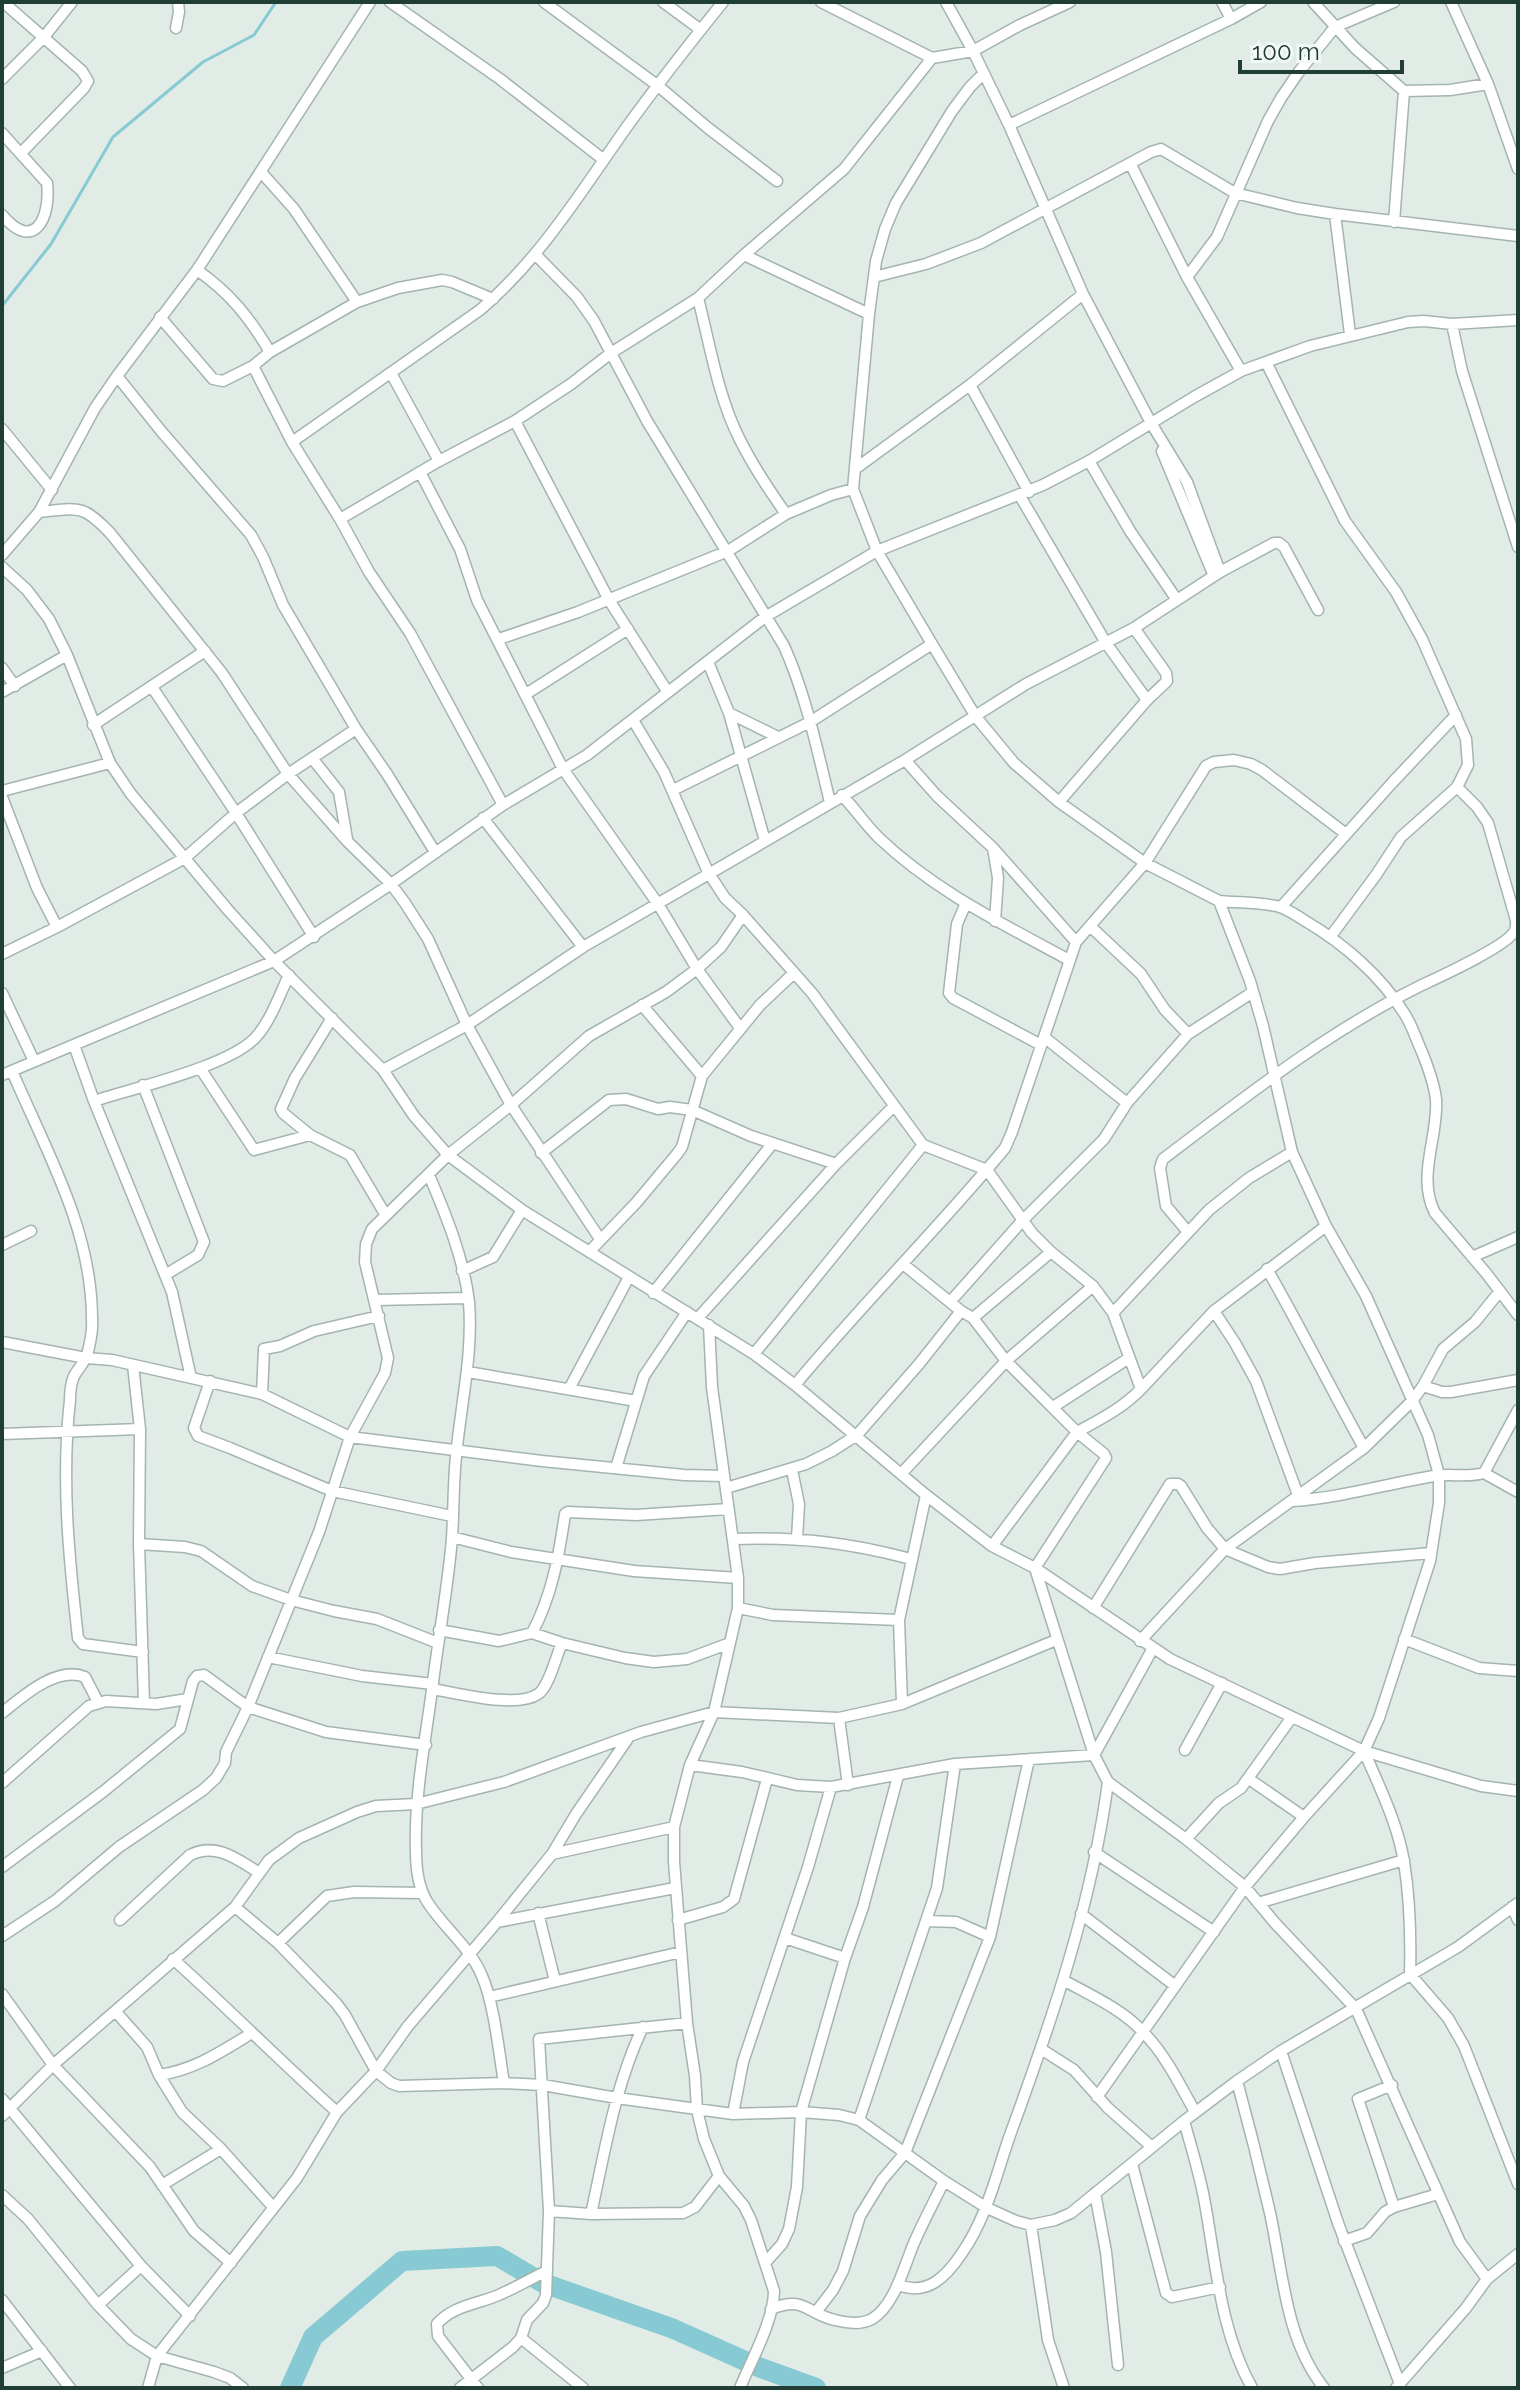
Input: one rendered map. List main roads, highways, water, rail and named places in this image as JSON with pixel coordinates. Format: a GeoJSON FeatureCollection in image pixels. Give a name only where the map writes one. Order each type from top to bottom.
{"type":"FeatureCollection","features":[{"type":"Feature","properties":{"kind":"waterway"},"geometry":{"type":"LineString","coordinates":[[2,306],[51,244],[113,137],[203,62],[254,35],[276,2]]}},
{"type":"Feature","properties":{"kind":"waterway"},"geometry":{"type":"LineString","coordinates":[[290,2388],[313,2337],[402,2261],[497,2256],[543,2283],[674,2329],[761,2368],[816,2388]]}}]}
